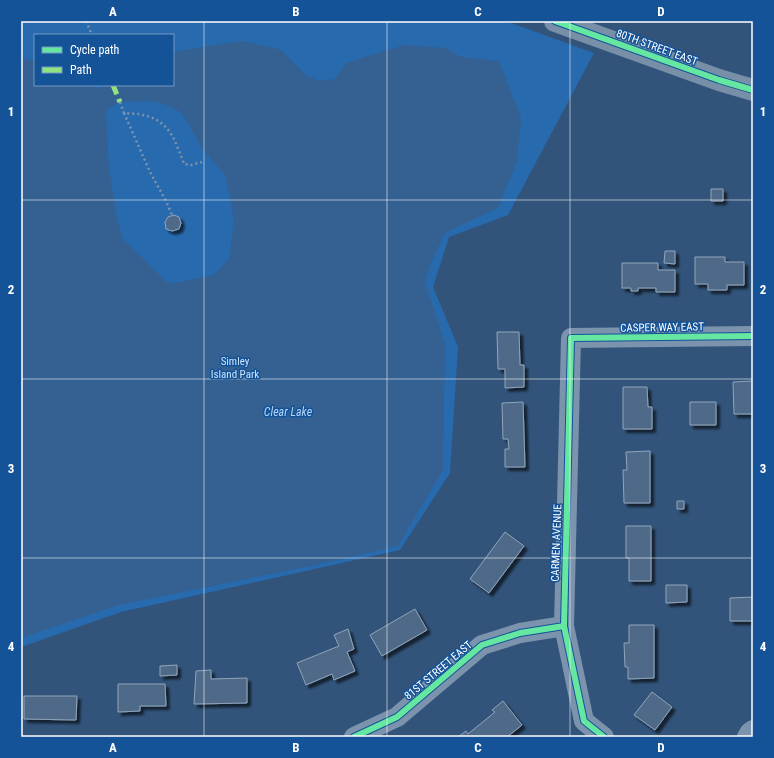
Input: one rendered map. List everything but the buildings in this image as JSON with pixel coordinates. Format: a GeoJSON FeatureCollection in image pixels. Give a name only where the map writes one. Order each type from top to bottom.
{"type":"FeatureCollection","features":[{"type":"Feature","properties":{"kind":"street","name":"80TH STREET EAST"},"geometry":{"type":"LineString","coordinates":[[555,21],[719,80],[753,90]]}},
{"type":"Feature","properties":{"kind":"street","name":"CASPER WAY EAST"},"geometry":{"type":"LineString","coordinates":[[572,338],[753,336]]}},
{"type":"Feature","properties":{"kind":"street","name":"CARMEN AVENUE"},"geometry":{"type":"LineString","coordinates":[[572,338],[564,626],[584,721],[604,737]]}},
{"type":"Feature","properties":{"kind":"street","name":"81ST STREET EAST"},"geometry":{"type":"LineString","coordinates":[[354,737],[397,717],[482,646],[520,633],[564,626]]}},
{"type":"Feature","properties":{"kind":"street"},"geometry":{"type":"LineString","coordinates":[[747,737],[753,730]]}},
{"type":"Feature","properties":{"kind":"path"},"geometry":{"type":"LineString","coordinates":[[86,21],[92,34]]}},
{"type":"Feature","properties":{"kind":"path"},"geometry":{"type":"LineString","coordinates":[[120,102],[150,172],[172,215]]}},
{"type":"Feature","properties":{"kind":"path"},"geometry":{"type":"LineString","coordinates":[[124,113],[154,118],[167,127],[174,138],[184,164],[191,165],[202,162]]}},
{"type":"Feature","properties":{"kind":"green space","name":"Clear Lake"},"geometry":{"type":"Polygon","coordinates":[[[21,21],[503,21],[594,53],[508,215],[449,237],[433,287],[458,347],[450,473],[400,550],[121,612],[21,647],[21,21]]]}},
{"type":"Feature","properties":{"kind":"water","name":"Clear Lake"},"geometry":{"type":"Polygon","coordinates":[[[242,41],[281,50],[306,75],[319,81],[335,79],[346,63],[404,45],[445,48],[461,57],[499,61],[521,118],[517,162],[498,208],[445,233],[431,263],[425,282],[445,343],[443,470],[398,546],[311,566],[119,605],[21,638],[21,58],[34,61],[34,86],[92,86],[96,89],[104,86],[174,86],[174,52],[242,41]],[[152,101],[120,102],[106,110],[109,169],[118,222],[123,239],[169,284],[213,275],[229,259],[234,220],[225,175],[203,150],[182,113],[164,104],[152,101]]]}},
{"type":"Feature","properties":{"kind":"marked path"},"geometry":{"type":"LineString","coordinates":[[113,86],[120,102]]}},
{"type":"Feature","properties":{"kind":"cycle path"},"geometry":{"type":"LineString","coordinates":[[555,21],[719,80],[753,90]]}},
{"type":"Feature","properties":{"kind":"cycle path"},"geometry":{"type":"LineString","coordinates":[[604,737],[584,721],[564,626],[571,338],[753,336]]}},
{"type":"Feature","properties":{"kind":"cycle path"},"geometry":{"type":"LineString","coordinates":[[354,737],[397,717],[482,645],[520,633],[564,626]]}},
{"type":"Feature","properties":{"kind":"park label","name":"Simley Island Park"},"geometry":{"type":"Point","coordinates":[235,367]}}]}
